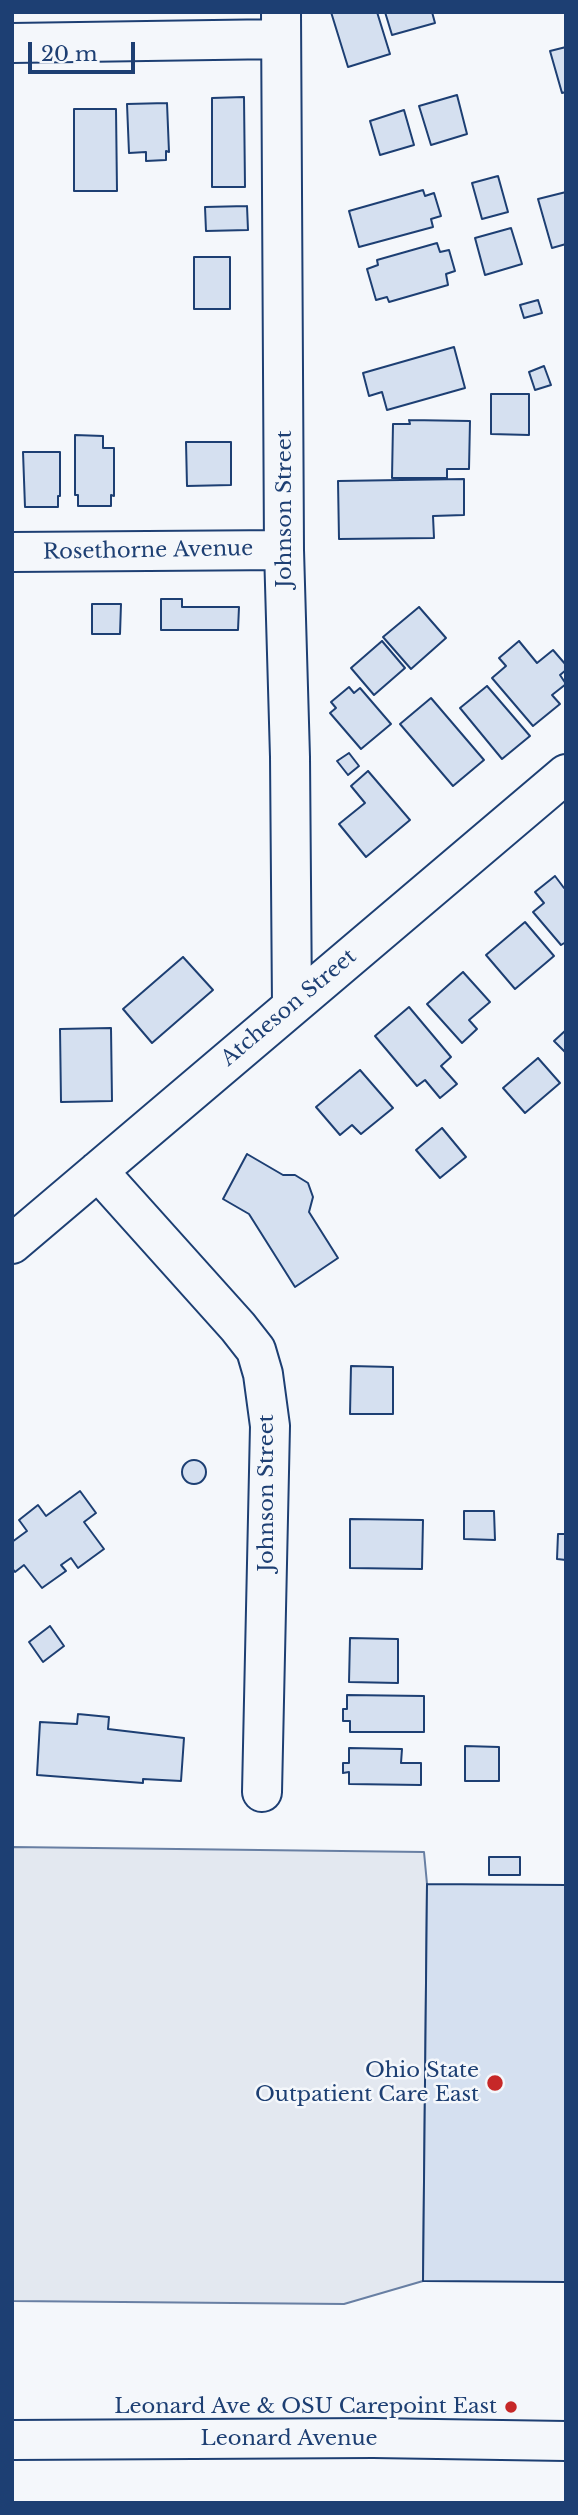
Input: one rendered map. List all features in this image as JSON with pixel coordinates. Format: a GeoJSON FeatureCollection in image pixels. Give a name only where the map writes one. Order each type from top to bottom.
{"type":"FeatureCollection","features":[{"type":"Feature","properties":{"kind":"street"},"geometry":{"type":"LineString","coordinates":[[12,43],[281,26]]}},
{"type":"Feature","properties":{"kind":"street","name":"Johnson Street"},"geometry":{"type":"LineString","coordinates":[[281,26],[284,550],[290,757],[292,1005]]}},
{"type":"Feature","properties":{"kind":"street","name":"Rosethorne Avenue"},"geometry":{"type":"LineString","coordinates":[[12,552],[284,550]]}},
{"type":"Feature","properties":{"kind":"street","name":"Atcheson Street"},"geometry":{"type":"LineString","coordinates":[[12,1244],[566,774]]}},
{"type":"Feature","properties":{"kind":"street","name":"Johnson Street"},"geometry":{"type":"LineString","coordinates":[[98,1171],[238,1327],[256,1350],[263,1374],[270,1426],[262,1792]]}},
{"type":"Feature","properties":{"kind":"street","name":"Leonard Avenue"},"geometry":{"type":"LineString","coordinates":[[12,2440],[373,2438],[566,2441]]}},
{"type":"Feature","properties":{"kind":"shaded area"},"geometry":{"type":"Polygon","coordinates":[[[12,1847],[424,1852],[427,1884],[423,2281],[344,2304],[12,2301],[12,1847]]]}},
{"type":"Feature","properties":{"kind":"building"},"geometry":{"type":"Polygon","coordinates":[[[331,12],[377,12],[390,54],[348,67],[331,12]]]}},
{"type":"Feature","properties":{"kind":"building"},"geometry":{"type":"Polygon","coordinates":[[[385,12],[432,12],[435,23],[392,35],[385,12]]]}},
{"type":"Feature","properties":{"kind":"building"},"geometry":{"type":"Polygon","coordinates":[[[566,47],[566,92],[562,93],[550,51],[566,47]]]}},
{"type":"Feature","properties":{"kind":"building"},"geometry":{"type":"Polygon","coordinates":[[[457,95],[467,134],[431,145],[419,106],[457,95]]]}},
{"type":"Feature","properties":{"kind":"building"},"geometry":{"type":"Polygon","coordinates":[[[244,97],[245,187],[212,187],[212,98],[244,97]]]}},
{"type":"Feature","properties":{"kind":"building"},"geometry":{"type":"Polygon","coordinates":[[[167,103],[169,152],[166,151],[166,160],[146,161],[146,152],[129,153],[127,104],[167,103]]]}},
{"type":"Feature","properties":{"kind":"building"},"geometry":{"type":"Polygon","coordinates":[[[74,109],[116,109],[117,191],[74,191],[74,109]]]}},
{"type":"Feature","properties":{"kind":"building"},"geometry":{"type":"Polygon","coordinates":[[[404,110],[414,145],[380,155],[370,121],[404,110]]]}},
{"type":"Feature","properties":{"kind":"building"},"geometry":{"type":"Polygon","coordinates":[[[498,176],[508,212],[482,219],[472,183],[498,176]]]}},
{"type":"Feature","properties":{"kind":"building"},"geometry":{"type":"Polygon","coordinates":[[[423,190],[425,196],[434,193],[441,216],[431,219],[433,227],[359,247],[349,211],[423,190]]]}},
{"type":"Feature","properties":{"kind":"building"},"geometry":{"type":"Polygon","coordinates":[[[566,192],[566,244],[552,248],[538,199],[566,192]]]}},
{"type":"Feature","properties":{"kind":"building"},"geometry":{"type":"Polygon","coordinates":[[[247,206],[248,230],[206,231],[205,207],[247,206]]]}},
{"type":"Feature","properties":{"kind":"building"},"geometry":{"type":"Polygon","coordinates":[[[511,228],[522,264],[485,275],[475,238],[511,228]]]}},
{"type":"Feature","properties":{"kind":"building"},"geometry":{"type":"Polygon","coordinates":[[[437,243],[440,252],[449,250],[455,271],[446,274],[448,285],[389,302],[387,297],[376,300],[367,269],[378,265],[377,260],[437,243]]]}},
{"type":"Feature","properties":{"kind":"building"},"geometry":{"type":"Polygon","coordinates":[[[194,257],[230,257],[230,309],[194,309],[194,257]]]}},
{"type":"Feature","properties":{"kind":"building"},"geometry":{"type":"Polygon","coordinates":[[[538,300],[542,313],[524,318],[520,305],[538,300]]]}},
{"type":"Feature","properties":{"kind":"building"},"geometry":{"type":"Polygon","coordinates":[[[454,347],[465,388],[387,410],[382,392],[369,396],[363,373],[454,347]]]}},
{"type":"Feature","properties":{"kind":"building"},"geometry":{"type":"Polygon","coordinates":[[[544,366],[551,385],[535,390],[529,372],[544,366]]]}},
{"type":"Feature","properties":{"kind":"building"},"geometry":{"type":"Polygon","coordinates":[[[491,394],[529,394],[529,435],[491,434],[491,394]]]}},
{"type":"Feature","properties":{"kind":"building"},"geometry":{"type":"Polygon","coordinates":[[[409,420],[470,421],[469,469],[447,469],[447,478],[392,478],[393,424],[410,424],[409,420]]]}},
{"type":"Feature","properties":{"kind":"building"},"geometry":{"type":"Polygon","coordinates":[[[75,435],[103,436],[103,448],[114,448],[114,496],[111,495],[111,506],[78,506],[78,495],[75,495],[75,435]]]}},
{"type":"Feature","properties":{"kind":"building"},"geometry":{"type":"Polygon","coordinates":[[[186,442],[231,442],[231,485],[187,486],[186,442]]]}},
{"type":"Feature","properties":{"kind":"building"},"geometry":{"type":"Polygon","coordinates":[[[23,452],[60,452],[58,507],[25,507],[23,452]]]}},
{"type":"Feature","properties":{"kind":"building"},"geometry":{"type":"Polygon","coordinates":[[[464,479],[464,515],[433,516],[434,538],[339,539],[338,481],[464,479]]]}},
{"type":"Feature","properties":{"kind":"building"},"geometry":{"type":"Polygon","coordinates":[[[161,599],[182,599],[182,607],[239,607],[238,630],[161,630],[161,599]]]}},
{"type":"Feature","properties":{"kind":"building"},"geometry":{"type":"Polygon","coordinates":[[[92,604],[121,604],[120,634],[92,634],[92,604]]]}},
{"type":"Feature","properties":{"kind":"building"},"geometry":{"type":"Polygon","coordinates":[[[419,607],[446,638],[411,669],[383,637],[419,607]]]}},
{"type":"Feature","properties":{"kind":"building"},"geometry":{"type":"Polygon","coordinates":[[[382,641],[405,668],[374,695],[351,668],[382,641]]]}},
{"type":"Feature","properties":{"kind":"building"},"geometry":{"type":"Polygon","coordinates":[[[519,641],[537,663],[553,650],[566,665],[566,670],[560,675],[566,684],[552,695],[560,704],[533,726],[492,678],[506,666],[499,658],[519,641]]]}},
{"type":"Feature","properties":{"kind":"building"},"geometry":{"type":"Polygon","coordinates":[[[487,686],[530,736],[502,759],[460,708],[487,686]]]}},
{"type":"Feature","properties":{"kind":"building"},"geometry":{"type":"Polygon","coordinates":[[[349,687],[354,693],[360,688],[391,724],[361,749],[330,713],[336,708],[331,702],[349,687]]]}},
{"type":"Feature","properties":{"kind":"building"},"geometry":{"type":"Polygon","coordinates":[[[431,698],[484,760],[453,786],[400,724],[431,698]]]}},
{"type":"Feature","properties":{"kind":"building"},"geometry":{"type":"Polygon","coordinates":[[[349,753],[359,766],[348,775],[337,761],[349,753]]]}},
{"type":"Feature","properties":{"kind":"building"},"geometry":{"type":"Polygon","coordinates":[[[368,771],[410,820],[366,857],[339,824],[365,803],[351,786],[368,771]]]}},
{"type":"Feature","properties":{"kind":"building"},"geometry":{"type":"Polygon","coordinates":[[[555,876],[564,888],[566,887],[566,942],[561,945],[533,912],[544,903],[535,892],[555,876]]]}},
{"type":"Feature","properties":{"kind":"building"},"geometry":{"type":"Polygon","coordinates":[[[525,922],[554,956],[515,989],[486,955],[525,922]]]}},
{"type":"Feature","properties":{"kind":"building"},"geometry":{"type":"Polygon","coordinates":[[[183,957],[213,990],[152,1043],[123,1009],[183,957]]]}},
{"type":"Feature","properties":{"kind":"building"},"geometry":{"type":"Polygon","coordinates":[[[463,972],[490,1002],[469,1020],[477,1029],[462,1043],[427,1004],[463,972]]]}},
{"type":"Feature","properties":{"kind":"building"},"geometry":{"type":"Polygon","coordinates":[[[409,1007],[451,1057],[441,1066],[457,1084],[440,1098],[425,1080],[417,1086],[375,1036],[409,1007]]]}},
{"type":"Feature","properties":{"kind":"building"},"geometry":{"type":"Polygon","coordinates":[[[111,1028],[112,1101],[61,1102],[60,1029],[111,1028]]]}},
{"type":"Feature","properties":{"kind":"building"},"geometry":{"type":"Polygon","coordinates":[[[566,1030],[566,1053],[554,1041],[566,1030]]]}},
{"type":"Feature","properties":{"kind":"building"},"geometry":{"type":"Polygon","coordinates":[[[538,1058],[560,1083],[525,1113],[503,1088],[538,1058]]]}},
{"type":"Feature","properties":{"kind":"building"},"geometry":{"type":"Polygon","coordinates":[[[360,1070],[393,1108],[361,1134],[352,1125],[340,1135],[316,1107],[360,1070]]]}},
{"type":"Feature","properties":{"kind":"building"},"geometry":{"type":"Polygon","coordinates":[[[442,1128],[466,1157],[440,1178],[416,1150],[442,1128]]]}},
{"type":"Feature","properties":{"kind":"building"},"geometry":{"type":"Polygon","coordinates":[[[247,1154],[283,1175],[295,1175],[308,1183],[313,1197],[309,1212],[338,1258],[295,1287],[249,1214],[223,1199],[247,1154]]]}},
{"type":"Feature","properties":{"kind":"building"},"geometry":{"type":"Polygon","coordinates":[[[351,1366],[393,1367],[393,1414],[350,1414],[351,1366]]]}},
{"type":"Feature","properties":{"kind":"building"},"geometry":{"type":"Polygon","coordinates":[[[194,1460],[203,1463],[206,1472],[203,1481],[194,1484],[185,1481],[182,1472],[185,1463],[194,1460]]]}},
{"type":"Feature","properties":{"kind":"building"},"geometry":{"type":"Polygon","coordinates":[[[80,1491],[96,1513],[84,1522],[104,1549],[78,1568],[71,1558],[61,1565],[66,1571],[42,1588],[24,1565],[15,1572],[12,1568],[12,1542],[27,1531],[19,1520],[38,1505],[46,1516],[80,1491]]]}},
{"type":"Feature","properties":{"kind":"building"},"geometry":{"type":"Polygon","coordinates":[[[464,1511],[494,1511],[495,1540],[464,1539],[464,1511]]]}},
{"type":"Feature","properties":{"kind":"building"},"geometry":{"type":"Polygon","coordinates":[[[350,1519],[423,1520],[422,1569],[350,1568],[350,1519]]]}},
{"type":"Feature","properties":{"kind":"building"},"geometry":{"type":"Polygon","coordinates":[[[558,1534],[566,1534],[566,1560],[557,1559],[558,1534]]]}},
{"type":"Feature","properties":{"kind":"building"},"geometry":{"type":"Polygon","coordinates":[[[50,1626],[64,1646],[43,1662],[29,1642],[50,1626]]]}},
{"type":"Feature","properties":{"kind":"building"},"geometry":{"type":"Polygon","coordinates":[[[350,1638],[398,1639],[398,1683],[349,1682],[350,1638]]]}},
{"type":"Feature","properties":{"kind":"building"},"geometry":{"type":"Polygon","coordinates":[[[347,1695],[424,1696],[424,1732],[350,1732],[350,1721],[343,1721],[343,1709],[347,1709],[347,1695]]]}},
{"type":"Feature","properties":{"kind":"building"},"geometry":{"type":"Polygon","coordinates":[[[78,1714],[109,1717],[108,1729],[184,1738],[181,1781],[143,1779],[143,1783],[37,1775],[40,1722],[77,1724],[78,1714]]]}},
{"type":"Feature","properties":{"kind":"building"},"geometry":{"type":"Polygon","coordinates":[[[465,1746],[499,1747],[499,1781],[465,1781],[465,1746]]]}},
{"type":"Feature","properties":{"kind":"building"},"geometry":{"type":"Polygon","coordinates":[[[349,1748],[402,1749],[401,1763],[421,1763],[421,1785],[349,1784],[349,1772],[343,1773],[343,1763],[349,1763],[349,1748]]]}},
{"type":"Feature","properties":{"kind":"building"},"geometry":{"type":"Polygon","coordinates":[[[489,1857],[520,1857],[520,1875],[489,1875],[489,1857]]]}},
{"type":"Feature","properties":{"kind":"building","name":"Ohio State Outpatient Care East"},"geometry":{"type":"Polygon","coordinates":[[[427,1884],[566,1885],[566,2282],[423,2281],[427,1884]]]}},
{"type":"Feature","properties":{"kind":"place","name":"Ohio State Outpatient Care East"},"geometry":{"type":"Point","coordinates":[495,2083]}},
{"type":"Feature","properties":{"kind":"place","name":"Leonard Ave & OSU Carepoint East"},"geometry":{"type":"Point","coordinates":[511,2407]}}]}
